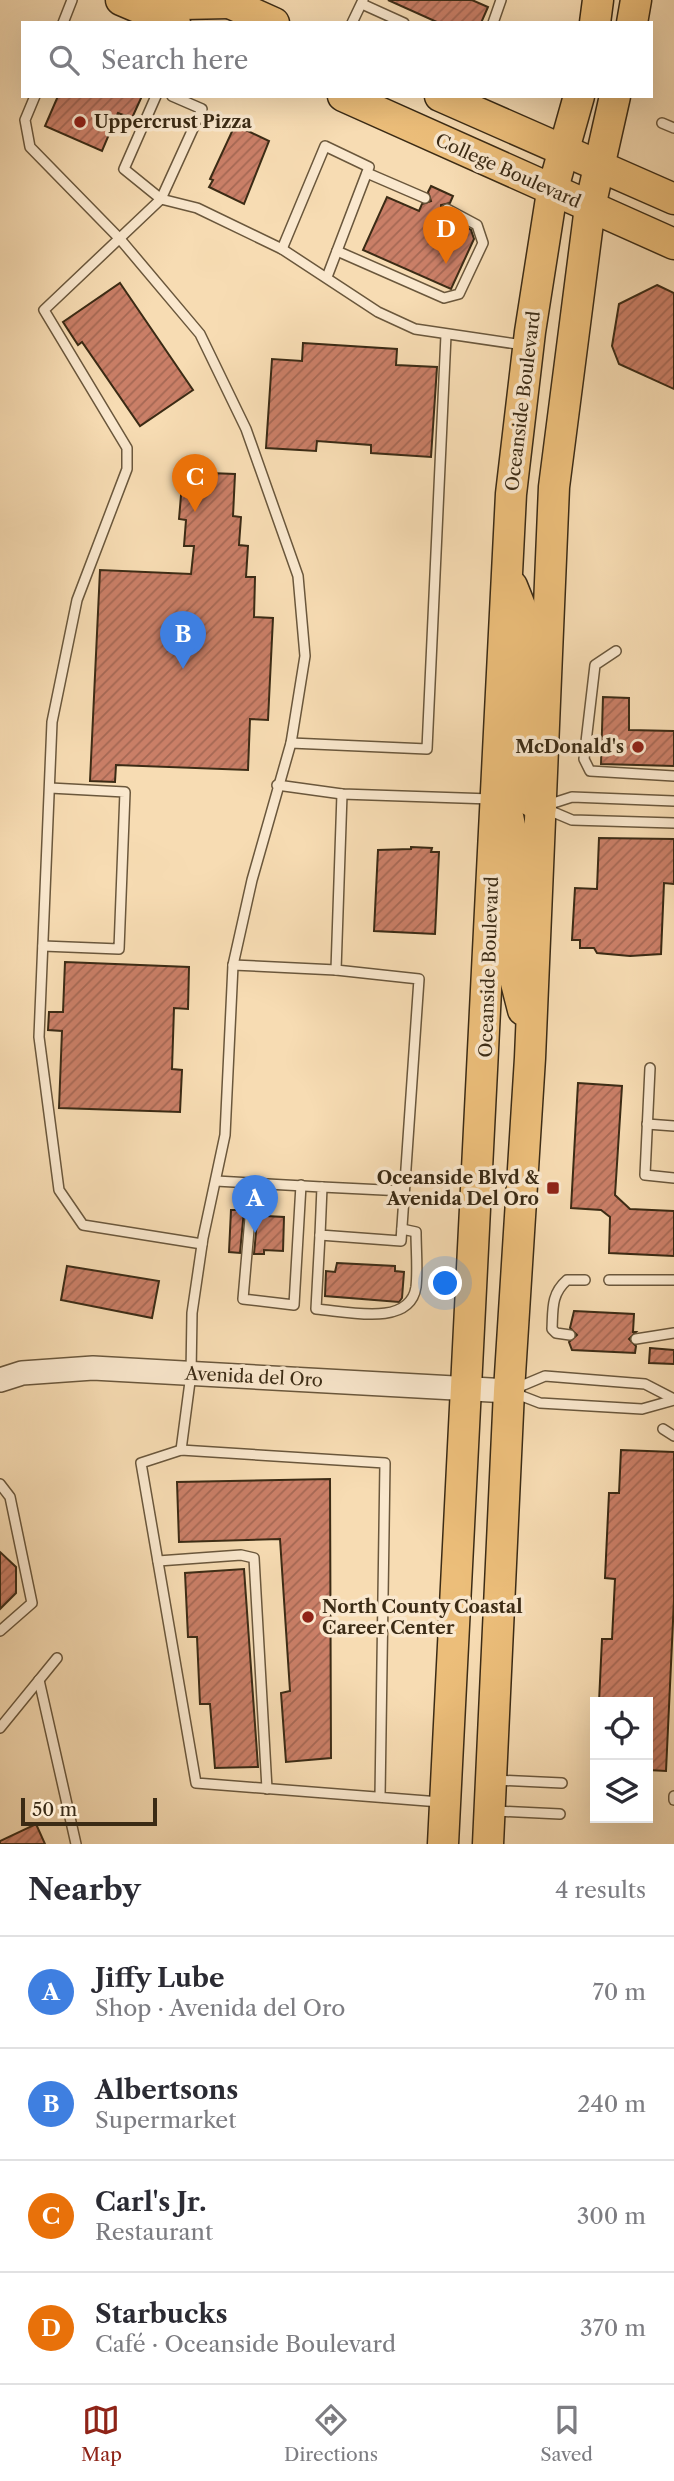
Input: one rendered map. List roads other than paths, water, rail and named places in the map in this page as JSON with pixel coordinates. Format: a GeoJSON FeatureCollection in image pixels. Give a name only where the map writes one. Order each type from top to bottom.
{"type":"FeatureCollection","features":[{"type":"Feature","properties":{"kind":"main road"},"geometry":{"type":"LineString","coordinates":[[121,0],[170,21]]}},
{"type":"Feature","properties":{"kind":"main road"},"geometry":{"type":"LineString","coordinates":[[172,0],[182,4],[226,1],[270,21]]}},
{"type":"Feature","properties":{"kind":"main road"},"geometry":{"type":"LineString","coordinates":[[596,21],[598,0]]}},
{"type":"Feature","properties":{"kind":"main road"},"geometry":{"type":"LineString","coordinates":[[632,21],[636,0]]}},
{"type":"Feature","properties":{"kind":"main road","name":"College Boulevard"},"geometry":{"type":"LineString","coordinates":[[347,98],[552,192],[674,244]]}},
{"type":"Feature","properties":{"kind":"main road"},"geometry":{"type":"LineString","coordinates":[[445,98],[674,200]]}},
{"type":"Feature","properties":{"kind":"main road","name":"Oceanside Boulevard"},"geometry":{"type":"LineString","coordinates":[[443,1844],[511,494],[528,346],[552,192],[578,98]]}},
{"type":"Feature","properties":{"kind":"main road"},"geometry":{"type":"LineString","coordinates":[[488,1844],[509,1391],[531,1041],[554,487],[590,207],[615,98]]}},
{"type":"Feature","properties":{"kind":"main road"},"geometry":{"type":"LineString","coordinates":[[506,577],[522,611],[525,628],[518,788],[531,802],[541,807]]}},
{"type":"Feature","properties":{"kind":"main road"},"geometry":{"type":"LineString","coordinates":[[496,800],[505,805],[512,825],[515,849],[511,963],[531,1041]]}},
{"type":"Feature","properties":{"kind":"street","name":"Avenida del Oro"},"geometry":{"type":"LineString","coordinates":[[0,1380],[22,1373],[93,1368],[509,1391]]}},
{"type":"Feature","properties":{"kind":"lane"},"geometry":{"type":"LineString","coordinates":[[64,21],[72,0]]}},
{"type":"Feature","properties":{"kind":"lane"},"geometry":{"type":"LineString","coordinates":[[494,21],[501,0]]}},
{"type":"Feature","properties":{"kind":"lane"},"geometry":{"type":"LineString","coordinates":[[353,21],[362,2],[400,21]]}},
{"type":"Feature","properties":{"kind":"lane"},"geometry":{"type":"LineString","coordinates":[[34,98],[25,120],[30,147],[120,239],[200,334],[246,429],[298,576],[305,656],[291,743],[277,785],[233,965],[225,1135],[202,1244],[192,1313],[191,1374],[181,1450]]}},
{"type":"Feature","properties":{"kind":"lane"},"geometry":{"type":"LineString","coordinates":[[155,98],[124,169],[161,199],[197,208],[282,249],[378,312],[415,329],[528,346]]}},
{"type":"Feature","properties":{"kind":"lane"},"geometry":{"type":"LineString","coordinates":[[177,98],[202,109],[161,199],[44,310],[127,449],[127,469],[77,600],[52,722],[39,1037],[59,1190],[83,1225],[202,1244]]}},
{"type":"Feature","properties":{"kind":"lane"},"geometry":{"type":"LineString","coordinates":[[662,123],[674,128]]}},
{"type":"Feature","properties":{"kind":"lane"},"geometry":{"type":"LineString","coordinates":[[282,249],[325,146],[369,167],[327,277]]}},
{"type":"Feature","properties":{"kind":"lane"},"geometry":{"type":"LineString","coordinates":[[367,173],[425,198]]}},
{"type":"Feature","properties":{"kind":"lane"},"geometry":{"type":"LineString","coordinates":[[337,251],[444,298],[459,294],[483,243],[477,225],[447,209]]}},
{"type":"Feature","properties":{"kind":"lane"},"geometry":{"type":"LineString","coordinates":[[291,743],[427,749],[446,335]]}},
{"type":"Feature","properties":{"kind":"lane"},"geometry":{"type":"LineString","coordinates":[[616,651],[595,665],[584,759],[590,771],[674,776]]}},
{"type":"Feature","properties":{"kind":"lane"},"geometry":{"type":"LineString","coordinates":[[277,785],[342,793],[496,800]]}},
{"type":"Feature","properties":{"kind":"lane"},"geometry":{"type":"LineString","coordinates":[[43,946],[119,949],[124,792],[50,788]]}},
{"type":"Feature","properties":{"kind":"lane"},"geometry":{"type":"LineString","coordinates":[[336,970],[342,793]]}},
{"type":"Feature","properties":{"kind":"lane"},"geometry":{"type":"LineString","coordinates":[[541,807],[572,797],[674,801]]}},
{"type":"Feature","properties":{"kind":"lane"},"geometry":{"type":"LineString","coordinates":[[541,807],[572,820],[674,823]]}},
{"type":"Feature","properties":{"kind":"lane"},"geometry":{"type":"LineString","coordinates":[[233,965],[336,970],[419,979],[401,1241],[320,1234]]}},
{"type":"Feature","properties":{"kind":"lane"},"geometry":{"type":"LineString","coordinates":[[650,1068],[645,1175],[674,1178]]}},
{"type":"Feature","properties":{"kind":"lane"},"geometry":{"type":"LineString","coordinates":[[647,1124],[674,1126]]}},
{"type":"Feature","properties":{"kind":"lane"},"geometry":{"type":"LineString","coordinates":[[216,1181],[404,1191]]}},
{"type":"Feature","properties":{"kind":"lane"},"geometry":{"type":"LineString","coordinates":[[253,1183],[243,1299],[294,1305],[301,1185]]}},
{"type":"Feature","properties":{"kind":"lane"},"geometry":{"type":"LineString","coordinates":[[322,1187],[316,1309],[391,1315],[408,1304],[416,1289],[416,1232],[402,1228]]}},
{"type":"Feature","properties":{"kind":"lane"},"geometry":{"type":"LineString","coordinates":[[570,1335],[556,1333],[552,1329],[553,1301],[557,1289],[567,1280],[585,1281]]}},
{"type":"Feature","properties":{"kind":"lane"},"geometry":{"type":"LineString","coordinates":[[608,1280],[674,1280]]}},
{"type":"Feature","properties":{"kind":"lane"},"geometry":{"type":"LineString","coordinates":[[636,1339],[674,1333]]}},
{"type":"Feature","properties":{"kind":"lane"},"geometry":{"type":"LineString","coordinates":[[509,1391],[545,1376],[645,1384],[674,1399]]}},
{"type":"Feature","properties":{"kind":"lane"},"geometry":{"type":"LineString","coordinates":[[509,1391],[540,1404],[642,1409],[674,1399]]}},
{"type":"Feature","properties":{"kind":"lane"},"geometry":{"type":"LineString","coordinates":[[663,1429],[674,1436]]}},
{"type":"Feature","properties":{"kind":"lane"},"geometry":{"type":"LineString","coordinates":[[380,1797],[385,1463],[181,1450],[141,1463],[196,1783],[445,1802]]}},
{"type":"Feature","properties":{"kind":"lane"},"geometry":{"type":"LineString","coordinates":[[0,1484],[10,1497],[32,1603],[0,1631]]}},
{"type":"Feature","properties":{"kind":"lane"},"geometry":{"type":"LineString","coordinates":[[158,1560],[241,1555],[254,1558],[268,1789]]}},
{"type":"Feature","properties":{"kind":"lane"},"geometry":{"type":"LineString","coordinates":[[0,1728],[57,1658]]}},
{"type":"Feature","properties":{"kind":"lane"},"geometry":{"type":"LineString","coordinates":[[39,1680],[76,1844]]}},
{"type":"Feature","properties":{"kind":"lane"},"geometry":{"type":"LineString","coordinates":[[492,1780],[562,1783]]}},
{"type":"Feature","properties":{"kind":"lane"},"geometry":{"type":"LineString","coordinates":[[490,1811],[560,1814]]}},
{"type":"Feature","properties":{"kind":"place","name":"Uppercrust Pizza"},"geometry":{"type":"Point","coordinates":[80,122]}},
{"type":"Feature","properties":{"kind":"place","name":"Starbucks"},"geometry":{"type":"Point","coordinates":[446,264]}},
{"type":"Feature","properties":{"kind":"place","name":"Carl's Jr."},"geometry":{"type":"Point","coordinates":[195,512]}},
{"type":"Feature","properties":{"kind":"place","name":"Albertsons"},"geometry":{"type":"Point","coordinates":[183,669]}},
{"type":"Feature","properties":{"kind":"place","name":"McDonald's"},"geometry":{"type":"Point","coordinates":[638,747]}},
{"type":"Feature","properties":{"kind":"place","name":"Oceanside Blvd & Avenida Del Oro"},"geometry":{"type":"Point","coordinates":[553,1188]}},
{"type":"Feature","properties":{"kind":"place","name":"Jiffy Lube"},"geometry":{"type":"Point","coordinates":[255,1233]}},
{"type":"Feature","properties":{"kind":"place","name":"North County Coastal Career Center"},"geometry":{"type":"Point","coordinates":[308,1617]}}]}
